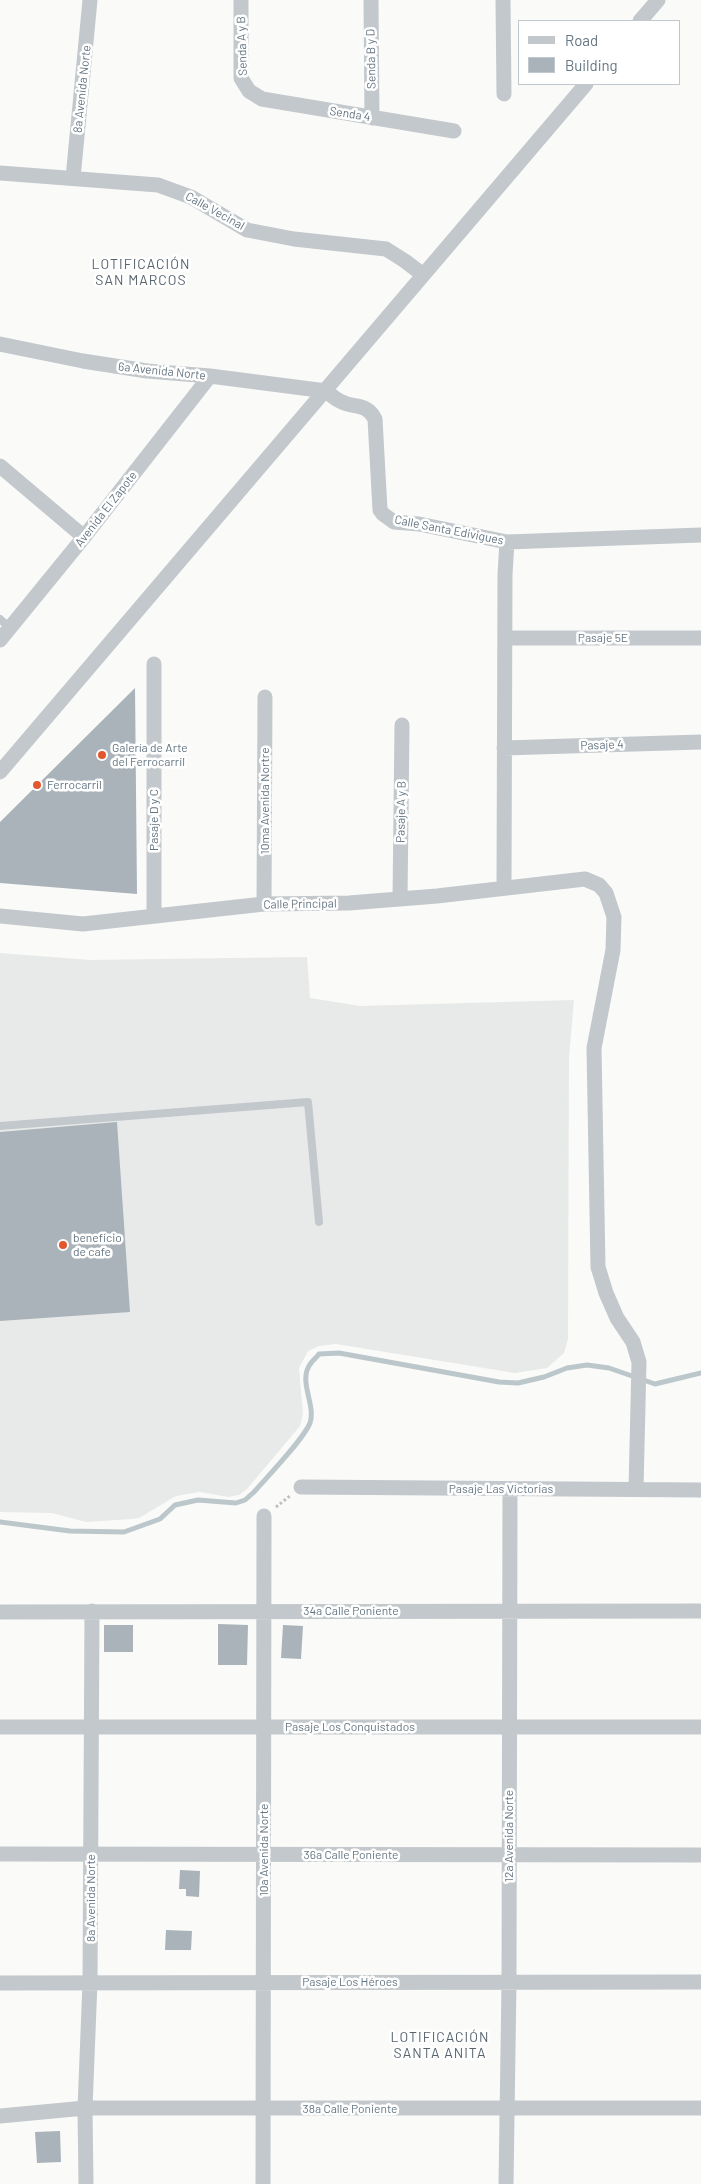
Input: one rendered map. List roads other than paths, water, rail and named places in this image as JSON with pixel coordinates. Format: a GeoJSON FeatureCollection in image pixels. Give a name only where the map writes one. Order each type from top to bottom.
{"type":"FeatureCollection","features":[{"type":"Feature","properties":{"kind":"street","name":"8a Avenida Norte"},"geometry":{"type":"LineString","coordinates":[[73,178],[90,0]]}},
{"type":"Feature","properties":{"kind":"street","name":"Senda A y B"},"geometry":{"type":"LineString","coordinates":[[241,0],[241,78],[249,91]]}},
{"type":"Feature","properties":{"kind":"street","name":"Senda B y D"},"geometry":{"type":"LineString","coordinates":[[371,0],[372,118]]}},
{"type":"Feature","properties":{"kind":"street"},"geometry":{"type":"LineString","coordinates":[[504,0],[504,94]]}},
{"type":"Feature","properties":{"kind":"street"},"geometry":{"type":"LineString","coordinates":[[641,20],[658,0]]}},
{"type":"Feature","properties":{"kind":"street"},"geometry":{"type":"LineString","coordinates":[[0,772],[326,391],[422,274],[585,85]]}},
{"type":"Feature","properties":{"kind":"street","name":"Senda 4"},"geometry":{"type":"LineString","coordinates":[[249,91],[262,99],[454,130]]}},
{"type":"Feature","properties":{"kind":"street","name":"Calle Vecinal"},"geometry":{"type":"LineString","coordinates":[[0,173],[158,185],[191,197],[247,230],[294,239],[386,249],[405,260],[422,274]]}},
{"type":"Feature","properties":{"kind":"street","name":"6a Avenida Norte"},"geometry":{"type":"LineString","coordinates":[[0,344],[128,368],[210,376],[326,391]]}},
{"type":"Feature","properties":{"kind":"street","name":"Avenida El Zapote"},"geometry":{"type":"LineString","coordinates":[[0,640],[5,623],[84,537],[210,376]]}},
{"type":"Feature","properties":{"kind":"street","name":"Calle Santa Edivigues"},"geometry":{"type":"LineString","coordinates":[[326,391],[339,401],[370,411],[375,419],[380,510],[388,519],[394,522],[420,524],[507,542],[701,534]]}},
{"type":"Feature","properties":{"kind":"street"},"geometry":{"type":"LineString","coordinates":[[0,466],[84,537]]}},
{"type":"Feature","properties":{"kind":"street"},"geometry":{"type":"LineString","coordinates":[[504,887],[507,542]]}},
{"type":"Feature","properties":{"kind":"street","name":"Pasaje 5E"},"geometry":{"type":"LineString","coordinates":[[506,638],[701,638]]}},
{"type":"Feature","properties":{"kind":"street","name":"Pasaje D y C"},"geometry":{"type":"LineString","coordinates":[[154,664],[154,916]]}},
{"type":"Feature","properties":{"kind":"street","name":"10ma Avenida Nortre"},"geometry":{"type":"LineString","coordinates":[[264,904],[265,697]]}},
{"type":"Feature","properties":{"kind":"street","name":"Pasaje A y B"},"geometry":{"type":"LineString","coordinates":[[400,899],[402,725]]}},
{"type":"Feature","properties":{"kind":"street","name":"Pasaje 4"},"geometry":{"type":"LineString","coordinates":[[504,748],[701,742]]}},
{"type":"Feature","properties":{"kind":"street","name":"Calle Principal"},"geometry":{"type":"LineString","coordinates":[[0,916],[83,924],[264,904],[349,903],[437,896],[585,879],[598,885],[606,893],[614,917],[613,950],[594,1048],[598,1267],[606,1293],[618,1318],[633,1342],[639,1362],[636,1489]]}},
{"type":"Feature","properties":{"kind":"street","name":"Pasaje Las Victorias"},"geometry":{"type":"LineString","coordinates":[[301,1487],[701,1490]]}},
{"type":"Feature","properties":{"kind":"street","name":"12a Avenida Norte"},"geometry":{"type":"LineString","coordinates":[[506,2184],[509,1982],[510,1489]]}},
{"type":"Feature","properties":{"kind":"street","name":"10a Avenida Norte"},"geometry":{"type":"LineString","coordinates":[[263,2184],[264,1516]]}},
{"type":"Feature","properties":{"kind":"street","name":"34a Calle Poniente"},"geometry":{"type":"LineString","coordinates":[[0,1612],[701,1611]]}},
{"type":"Feature","properties":{"kind":"street","name":"8a Avenida Norte"},"geometry":{"type":"LineString","coordinates":[[86,2184],[84,2108],[90,1982],[92,1612]]}},
{"type":"Feature","properties":{"kind":"street","name":"Pasaje Los Conquistados"},"geometry":{"type":"LineString","coordinates":[[0,1727],[701,1727]]}},
{"type":"Feature","properties":{"kind":"street","name":"36a Calle Poniente"},"geometry":{"type":"LineString","coordinates":[[0,1854],[701,1855]]}},
{"type":"Feature","properties":{"kind":"street","name":"Pasaje Los Héroes"},"geometry":{"type":"LineString","coordinates":[[0,1982],[701,1982]]}},
{"type":"Feature","properties":{"kind":"street","name":"38a Calle Poniente"},"geometry":{"type":"LineString","coordinates":[[0,2116],[84,2108],[506,2110],[701,2108]]}},
{"type":"Feature","properties":{"kind":"lane"},"geometry":{"type":"LineString","coordinates":[[0,1126],[308,1102],[319,1222]]}},
{"type":"Feature","properties":{"kind":"waterway"},"geometry":{"type":"LineString","coordinates":[[0,1522],[70,1531],[124,1532],[160,1519],[175,1505],[198,1500],[236,1503],[245,1500],[293,1448],[310,1423],[311,1409],[306,1373],[310,1364],[319,1354],[339,1353],[499,1382],[518,1383],[544,1377],[567,1368],[587,1365],[609,1368],[655,1384],[701,1373]]}},
{"type":"Feature","properties":{"kind":"place","name":"Galería de Arte del Ferrocarril"},"geometry":{"type":"Point","coordinates":[102,755]}},
{"type":"Feature","properties":{"kind":"place","name":"Ferrocarril"},"geometry":{"type":"Point","coordinates":[37,785]}},
{"type":"Feature","properties":{"kind":"place","name":"beneficio de cafe"},"geometry":{"type":"Point","coordinates":[63,1245]}},
{"type":"Feature","properties":{"kind":"district","name":"LOTIFICACIÓN SAN MARCOS"},"geometry":{"type":"Point","coordinates":[141,272]}},
{"type":"Feature","properties":{"kind":"district","name":"LOTIFICACIÓN SANTA ANITA"},"geometry":{"type":"Point","coordinates":[440,2046]}}]}
